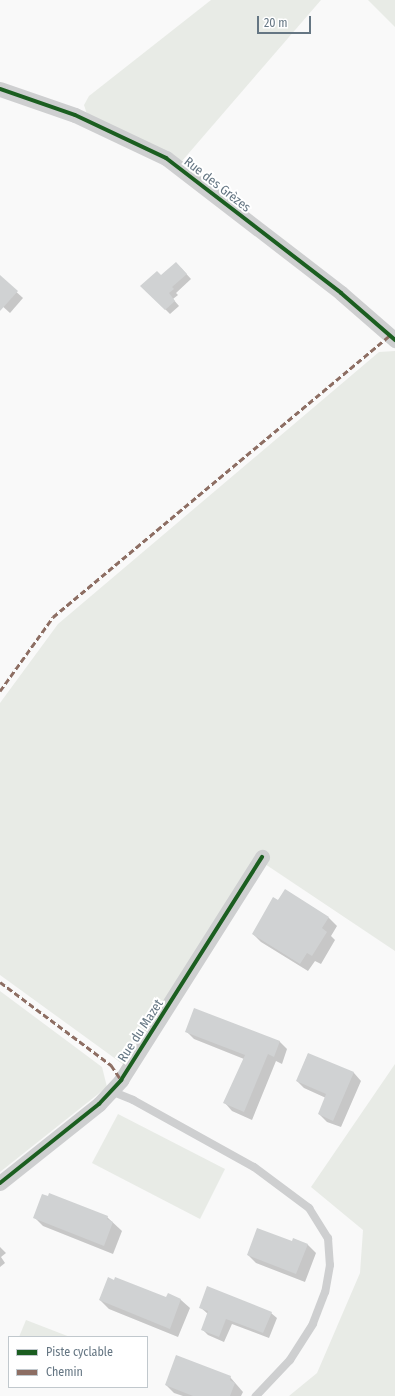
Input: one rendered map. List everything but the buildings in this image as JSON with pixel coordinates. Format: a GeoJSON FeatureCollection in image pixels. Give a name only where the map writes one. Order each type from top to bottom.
{"type":"FeatureCollection","features":[{"type":"Feature","properties":{"kind":"street","name":"Rue des Grèzes"},"geometry":{"type":"LineString","coordinates":[[0,89],[75,115],[166,158],[341,293],[395,340]]}},
{"type":"Feature","properties":{"kind":"street","name":"Rue du Mazet"},"geometry":{"type":"LineString","coordinates":[[0,1183],[110,1091],[121,1080],[262,857]]}},
{"type":"Feature","properties":{"kind":"lane"},"geometry":{"type":"LineString","coordinates":[[110,1091],[133,1100],[254,1167],[309,1208],[328,1238],[330,1265],[325,1292],[313,1324],[290,1360],[256,1396]]}},
{"type":"Feature","properties":{"kind":"shaded area"},"geometry":{"type":"Polygon","coordinates":[[[211,0],[321,0],[182,161],[88,117],[84,105],[89,96],[211,0]]]}},
{"type":"Feature","properties":{"kind":"shaded area"},"geometry":{"type":"Polygon","coordinates":[[[368,0],[395,0],[395,27],[368,0]]]}},
{"type":"Feature","properties":{"kind":"shaded area"},"geometry":{"type":"Polygon","coordinates":[[[395,351],[395,951],[256,858],[124,1065],[0,975],[0,703],[58,624],[379,352],[395,351]]]}},
{"type":"Feature","properties":{"kind":"shaded area"},"geometry":{"type":"Polygon","coordinates":[[[0,991],[102,1067],[107,1087],[0,1172],[0,991]]]}},
{"type":"Feature","properties":{"kind":"shaded area"},"geometry":{"type":"Polygon","coordinates":[[[395,1064],[395,1396],[289,1396],[317,1373],[360,1273],[363,1230],[311,1187],[395,1064]]]}},
{"type":"Feature","properties":{"kind":"shaded area"},"geometry":{"type":"Polygon","coordinates":[[[118,1114],[225,1169],[200,1219],[92,1163],[118,1114]]]}},
{"type":"Feature","properties":{"kind":"shaded area"},"geometry":{"type":"Polygon","coordinates":[[[26,1320],[67,1336],[19,1336],[26,1320]]]}},
{"type":"Feature","properties":{"kind":"marked path"},"geometry":{"type":"LineString","coordinates":[[0,691],[53,617],[390,335]]}},
{"type":"Feature","properties":{"kind":"marked path"},"geometry":{"type":"LineString","coordinates":[[0,982],[111,1065],[121,1080]]}},
{"type":"Feature","properties":{"kind":"cycle path"},"geometry":{"type":"LineString","coordinates":[[0,89],[75,115],[166,158],[341,293],[395,340]]}},
{"type":"Feature","properties":{"kind":"cycle path"},"geometry":{"type":"LineString","coordinates":[[0,1183],[99,1104],[121,1080],[262,857]]}}]}
